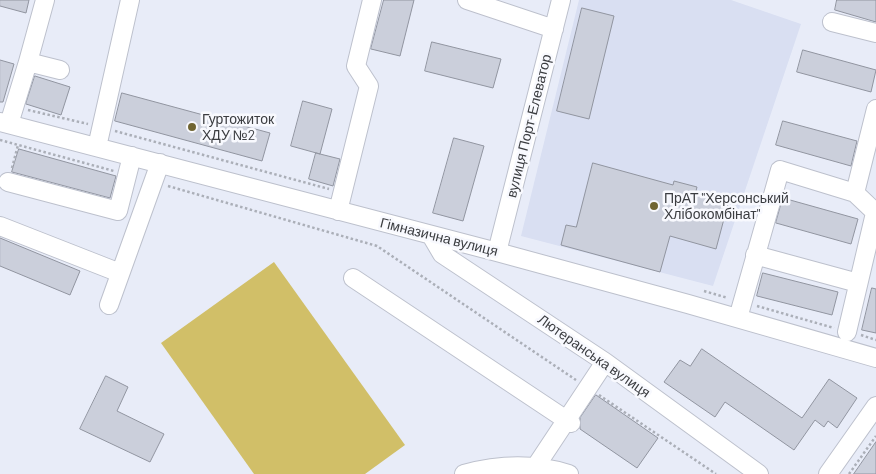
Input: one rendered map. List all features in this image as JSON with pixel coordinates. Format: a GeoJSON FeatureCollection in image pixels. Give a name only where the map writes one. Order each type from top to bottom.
{"type":"FeatureCollection","features":[{"type":"Feature","properties":{"kind":"street"},"geometry":{"type":"LineString","coordinates":[[5,123],[28,62],[45,0]]}},
{"type":"Feature","properties":{"kind":"street"},"geometry":{"type":"LineString","coordinates":[[97,147],[130,0]]}},
{"type":"Feature","properties":{"kind":"street"},"geometry":{"type":"LineString","coordinates":[[338,211],[369,86],[356,66],[372,0]]}},
{"type":"Feature","properties":{"kind":"street"},"geometry":{"type":"LineString","coordinates":[[467,0],[554,29]]}},
{"type":"Feature","properties":{"kind":"street","name":"вулиця Порт-Елеватор"},"geometry":{"type":"LineString","coordinates":[[498,252],[561,0]]}},
{"type":"Feature","properties":{"kind":"street"},"geometry":{"type":"LineString","coordinates":[[832,22],[876,33]]}},
{"type":"Feature","properties":{"kind":"street"},"geometry":{"type":"LineString","coordinates":[[28,62],[60,70]]}},
{"type":"Feature","properties":{"kind":"street"},"geometry":{"type":"LineString","coordinates":[[855,193],[876,109]]}},
{"type":"Feature","properties":{"kind":"street","name":"Гімназична вулиця"},"geometry":{"type":"LineString","coordinates":[[5,123],[432,237],[498,252],[876,358]]}},
{"type":"Feature","properties":{"kind":"street"},"geometry":{"type":"LineString","coordinates":[[8,182],[118,211],[132,156]]}},
{"type":"Feature","properties":{"kind":"street"},"geometry":{"type":"LineString","coordinates":[[109,305],[160,164]]}},
{"type":"Feature","properties":{"kind":"street"},"geometry":{"type":"LineString","coordinates":[[738,318],[780,170],[855,193],[876,213],[848,332]]}},
{"type":"Feature","properties":{"kind":"street"},"geometry":{"type":"LineString","coordinates":[[0,226],[120,273]]}},
{"type":"Feature","properties":{"kind":"street","name":"Лютеранська вулиця"},"geometry":{"type":"LineString","coordinates":[[432,237],[442,254],[605,362],[759,474]]}},
{"type":"Feature","properties":{"kind":"street"},"geometry":{"type":"LineString","coordinates":[[755,255],[858,283]]}},
{"type":"Feature","properties":{"kind":"street"},"geometry":{"type":"LineString","coordinates":[[353,278],[569,421]]}},
{"type":"Feature","properties":{"kind":"street"},"geometry":{"type":"LineString","coordinates":[[536,466],[569,421],[605,362]]}},
{"type":"Feature","properties":{"kind":"street"},"geometry":{"type":"LineString","coordinates":[[828,474],[876,406]]}},
{"type":"Feature","properties":{"kind":"street"},"geometry":{"type":"LineString","coordinates":[[464,474],[490,467],[536,466],[570,474]]}},
{"type":"Feature","properties":{"kind":"path"},"geometry":{"type":"LineString","coordinates":[[0,140],[127,175]]}},
{"type":"Feature","properties":{"kind":"path"},"geometry":{"type":"LineString","coordinates":[[8,182],[18,145]]}},
{"type":"Feature","properties":{"kind":"path"},"geometry":{"type":"LineString","coordinates":[[153,182],[377,246],[716,474]]}},
{"type":"Feature","properties":{"kind":"path"},"geometry":{"type":"LineString","coordinates":[[849,474],[876,436]]}},
{"type":"Feature","properties":{"kind":"shaded area"},"geometry":{"type":"Polygon","coordinates":[[[579,0],[731,0],[801,24],[713,286],[521,236],[579,0]]]}},
{"type":"Feature","properties":{"kind":"shaded area"},"geometry":{"type":"Polygon","coordinates":[[[274,262],[405,445],[365,474],[254,474],[161,343],[274,262]]]}},
{"type":"Feature","properties":{"kind":"building"},"geometry":{"type":"Polygon","coordinates":[[[0,0],[29,0],[26,13],[0,6],[0,0]]]}},
{"type":"Feature","properties":{"kind":"building"},"geometry":{"type":"Polygon","coordinates":[[[384,0],[414,0],[400,56],[371,49],[384,0]]]}},
{"type":"Feature","properties":{"kind":"building"},"geometry":{"type":"Polygon","coordinates":[[[837,0],[876,0],[876,22],[835,10],[837,0]]]}},
{"type":"Feature","properties":{"kind":"building"},"geometry":{"type":"Polygon","coordinates":[[[582,8],[614,16],[589,119],[557,111],[582,8]]]}},
{"type":"Feature","properties":{"kind":"building"},"geometry":{"type":"Polygon","coordinates":[[[432,42],[501,59],[493,88],[425,71],[432,42]]]}},
{"type":"Feature","properties":{"kind":"building"},"geometry":{"type":"Polygon","coordinates":[[[803,50],[876,70],[871,92],[797,72],[803,50]]]}},
{"type":"Feature","properties":{"kind":"building"},"geometry":{"type":"Polygon","coordinates":[[[0,60],[14,64],[3,102],[0,102],[0,60]]]}},
{"type":"Feature","properties":{"kind":"building"},"geometry":{"type":"Polygon","coordinates":[[[35,76],[70,87],[61,115],[26,104],[35,76]]]}},
{"type":"Feature","properties":{"kind":"building","name":"Гуртожиток ХДУ №2"},"geometry":{"type":"Polygon","coordinates":[[[122,93],[270,133],[262,161],[115,121],[122,93]]]}},
{"type":"Feature","properties":{"kind":"building"},"geometry":{"type":"Polygon","coordinates":[[[303,101],[332,109],[320,154],[291,146],[303,101]]]}},
{"type":"Feature","properties":{"kind":"building"},"geometry":{"type":"Polygon","coordinates":[[[783,121],[857,141],[851,166],[776,145],[783,121]]]}},
{"type":"Feature","properties":{"kind":"building"},"geometry":{"type":"Polygon","coordinates":[[[454,138],[484,146],[463,221],[433,213],[454,138]]]}},
{"type":"Feature","properties":{"kind":"building"},"geometry":{"type":"Polygon","coordinates":[[[19,149],[116,176],[110,198],[12,172],[19,149]]]}},
{"type":"Feature","properties":{"kind":"building"},"geometry":{"type":"Polygon","coordinates":[[[316,153],[340,159],[333,186],[309,179],[316,153]]]}},
{"type":"Feature","properties":{"kind":"building","name":"ПрАТ \"Херсонський Хлібокомбінат\""},"geometry":{"type":"Polygon","coordinates":[[[593,163],[673,185],[674,181],[697,187],[696,191],[729,200],[716,249],[670,236],[660,272],[561,245],[566,225],[576,227],[593,163]]]}},
{"type":"Feature","properties":{"kind":"building"},"geometry":{"type":"Polygon","coordinates":[[[783,198],[858,219],[851,244],[776,223],[783,198]]]}},
{"type":"Feature","properties":{"kind":"building"},"geometry":{"type":"Polygon","coordinates":[[[0,238],[80,271],[70,295],[0,266],[0,238]]]}},
{"type":"Feature","properties":{"kind":"building"},"geometry":{"type":"Polygon","coordinates":[[[763,273],[838,292],[832,315],[757,296],[763,273]]]}},
{"type":"Feature","properties":{"kind":"building"},"geometry":{"type":"Polygon","coordinates":[[[872,288],[876,289],[876,333],[862,330],[872,288]]]}},
{"type":"Feature","properties":{"kind":"building"},"geometry":{"type":"Polygon","coordinates":[[[702,349],[802,418],[829,379],[857,398],[837,428],[828,421],[824,427],[815,420],[794,450],[725,402],[715,417],[664,382],[680,360],[690,366],[702,349]]]}},
{"type":"Feature","properties":{"kind":"building"},"geometry":{"type":"Polygon","coordinates":[[[106,376],[128,387],[117,411],[164,434],[150,462],[80,429],[106,376]]]}},
{"type":"Feature","properties":{"kind":"building"},"geometry":{"type":"Polygon","coordinates":[[[596,395],[658,438],[637,468],[580,429],[580,418],[596,395]]]}},
{"type":"Feature","properties":{"kind":"building"},"geometry":{"type":"Polygon","coordinates":[[[876,442],[876,474],[854,474],[876,442]]]}},
{"type":"Feature","properties":{"kind":"place","name":"Гуртожиток ХДУ №2"},"geometry":{"type":"Point","coordinates":[192,127]}},
{"type":"Feature","properties":{"kind":"place","name":"ПрАТ \"Херсонський Хлібокомбінат\""},"geometry":{"type":"Point","coordinates":[654,206]}}]}
